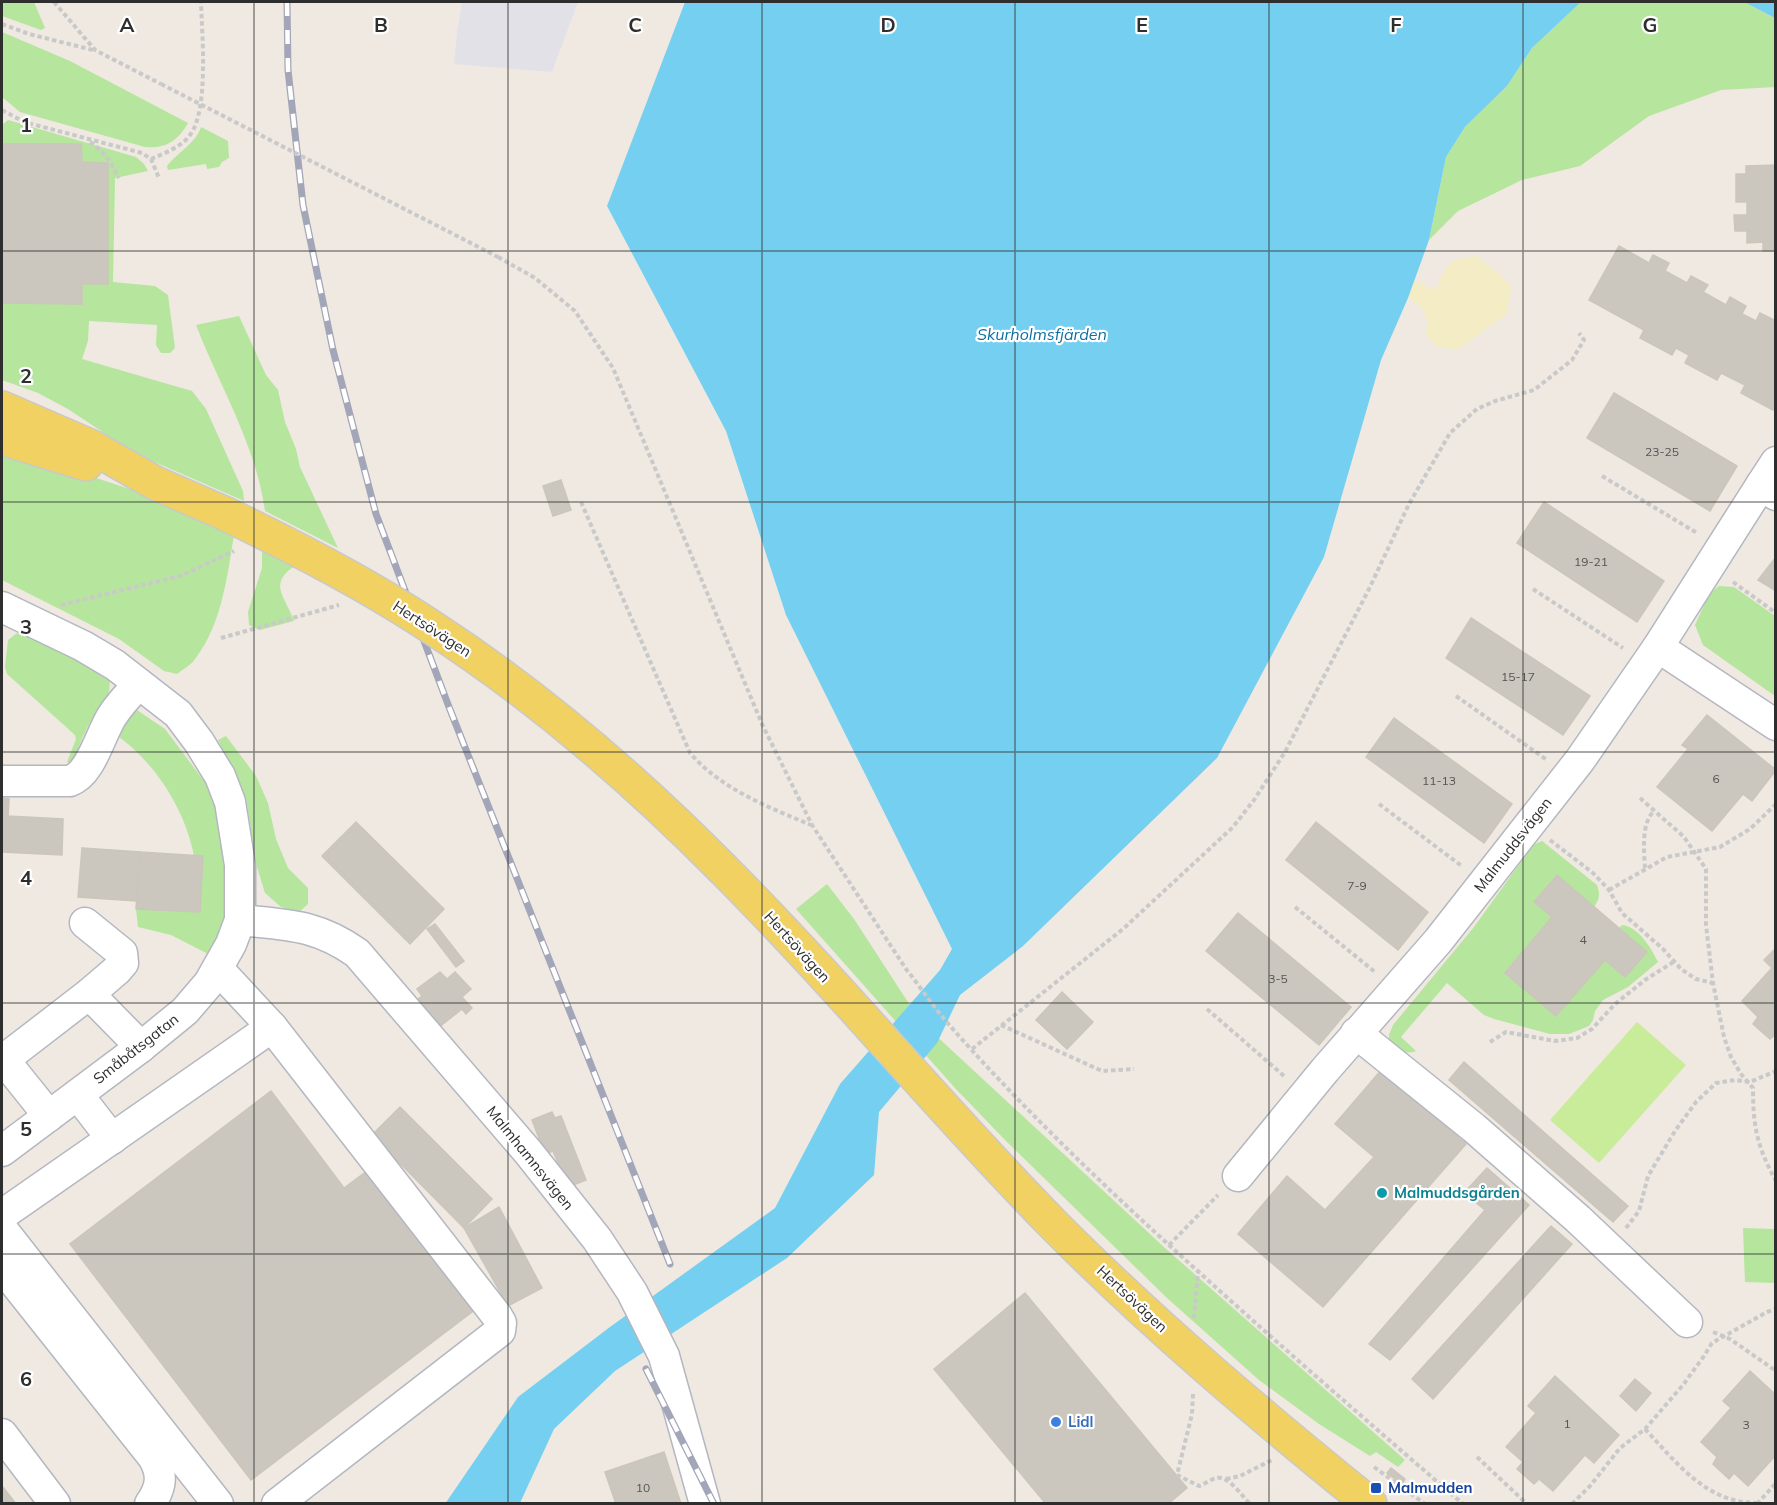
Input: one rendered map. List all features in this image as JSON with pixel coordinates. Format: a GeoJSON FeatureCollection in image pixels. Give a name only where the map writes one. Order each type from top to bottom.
{"type":"FeatureCollection","features":[{"type":"Feature","properties":{"kind":"main road","name":"Hertsövägen"},"geometry":{"type":"LineString","coordinates":[[2,408],[92,447],[154,483]]}},
{"type":"Feature","properties":{"kind":"main road","name":"Hertsövägen"},"geometry":{"type":"LineString","coordinates":[[2,438],[154,483],[226,514],[298,549],[432,627],[483,662],[594,747],[723,869],[998,1166],[1095,1266],[1187,1351],[1370,1503]]}},
{"type":"Feature","properties":{"kind":"street","name":"Malmuddsvägen"},"geometry":{"type":"LineString","coordinates":[[1238,1176],[1356,1033],[1438,941],[1580,760],[1643,649],[1771,481]]}},
{"type":"Feature","properties":{"kind":"street"},"geometry":{"type":"LineString","coordinates":[[2,607],[83,646],[115,665],[178,714],[220,776],[230,802],[240,865],[240,920]]}},
{"type":"Feature","properties":{"kind":"street"},"geometry":{"type":"LineString","coordinates":[[1643,649],[1776,725]]}},
{"type":"Feature","properties":{"kind":"street"},"geometry":{"type":"LineString","coordinates":[[2,781],[70,781],[78,778],[112,717],[139,684]]}},
{"type":"Feature","properties":{"kind":"street","name":"Småbåtsgatan"},"geometry":{"type":"LineString","coordinates":[[2,1151],[141,1047],[185,1011],[219,969],[240,920]]}},
{"type":"Feature","properties":{"kind":"street","name":"Malmhamnsvägen"},"geometry":{"type":"LineString","coordinates":[[240,920],[290,925],[317,931],[338,939],[357,953],[528,1152],[597,1239],[632,1292],[664,1356],[705,1503]]}},
{"type":"Feature","properties":{"kind":"street"},"geometry":{"type":"LineString","coordinates":[[49,1116],[3,1060],[88,994],[123,963],[122,953],[86,923]]}},
{"type":"Feature","properties":{"kind":"street"},"geometry":{"type":"LineString","coordinates":[[219,969],[272,1028],[501,1323],[500,1331],[277,1503]]}},
{"type":"Feature","properties":{"kind":"street"},"geometry":{"type":"LineString","coordinates":[[88,994],[141,1047]]}},
{"type":"Feature","properties":{"kind":"street"},"geometry":{"type":"LineString","coordinates":[[2,1215],[272,1028]]}},
{"type":"Feature","properties":{"kind":"street"},"geometry":{"type":"LineString","coordinates":[[1356,1033],[1474,1128],[1608,1247],[1687,1322]]}},
{"type":"Feature","properties":{"kind":"street"},"geometry":{"type":"LineString","coordinates":[[78,1095],[112,1139]]}},
{"type":"Feature","properties":{"kind":"street"},"geometry":{"type":"LineString","coordinates":[[2,1229],[218,1503]]}},
{"type":"Feature","properties":{"kind":"street"},"geometry":{"type":"LineString","coordinates":[[2,1267],[153,1457],[160,1469],[161,1481],[157,1494],[150,1503]]}},
{"type":"Feature","properties":{"kind":"street"},"geometry":{"type":"LineString","coordinates":[[2,1434],[55,1503]]}},
{"type":"Feature","properties":{"kind":"path"},"geometry":{"type":"LineString","coordinates":[[54,2],[95,50]]}},
{"type":"Feature","properties":{"kind":"path"},"geometry":{"type":"LineString","coordinates":[[151,159],[174,149],[189,136],[196,124],[202,91],[201,2]]}},
{"type":"Feature","properties":{"kind":"path"},"geometry":{"type":"LineString","coordinates":[[2,24],[29,34],[95,50],[498,257],[535,278],[575,311],[613,368],[762,724],[812,825],[921,988],[950,1026],[1056,1138],[1169,1245],[1462,1503]]}},
{"type":"Feature","properties":{"kind":"path"},"geometry":{"type":"LineString","coordinates":[[2,110],[24,122],[142,153],[151,159],[159,178]]}},
{"type":"Feature","properties":{"kind":"path"},"geometry":{"type":"LineString","coordinates":[[87,140],[100,149],[119,178]]}},
{"type":"Feature","properties":{"kind":"path"},"geometry":{"type":"LineString","coordinates":[[972,1049],[1123,929],[1233,827],[1254,800],[1285,752],[1369,589],[1409,504],[1450,433],[1477,410],[1495,401],[1534,390],[1561,371],[1581,348],[1584,340],[1579,333]]}},
{"type":"Feature","properties":{"kind":"path"},"geometry":{"type":"LineString","coordinates":[[1602,476],[1703,537]]}},
{"type":"Feature","properties":{"kind":"path"},"geometry":{"type":"LineString","coordinates":[[581,502],[690,753],[704,770],[755,801],[812,825]]}},
{"type":"Feature","properties":{"kind":"path"},"geometry":{"type":"LineString","coordinates":[[59,605],[180,576],[238,549]]}},
{"type":"Feature","properties":{"kind":"path"},"geometry":{"type":"LineString","coordinates":[[1729,579],[1776,613]]}},
{"type":"Feature","properties":{"kind":"path"},"geometry":{"type":"LineString","coordinates":[[1533,589],[1643,649]]}},
{"type":"Feature","properties":{"kind":"path"},"geometry":{"type":"LineString","coordinates":[[221,638],[346,602]]}},
{"type":"Feature","properties":{"kind":"path"},"geometry":{"type":"LineString","coordinates":[[1456,696],[1553,764]]}},
{"type":"Feature","properties":{"kind":"path"},"geometry":{"type":"LineString","coordinates":[[1640,798],[1684,837],[1706,869],[1706,925],[1713,983],[1725,1037],[1731,1057],[1753,1088],[1753,1112],[1758,1144],[1776,1181]]}},
{"type":"Feature","properties":{"kind":"path"},"geometry":{"type":"LineString","coordinates":[[1379,804],[1470,873]]}},
{"type":"Feature","properties":{"kind":"path"},"geometry":{"type":"LineString","coordinates":[[1609,890],[1667,857],[1720,847],[1750,829],[1776,804]]}},
{"type":"Feature","properties":{"kind":"path"},"geometry":{"type":"LineString","coordinates":[[1645,868],[1647,820],[1654,811]]}},
{"type":"Feature","properties":{"kind":"path"},"geometry":{"type":"LineString","coordinates":[[1546,838],[1593,873],[1609,890],[1622,913],[1681,969],[1696,978],[1713,983]]}},
{"type":"Feature","properties":{"kind":"path"},"geometry":{"type":"LineString","coordinates":[[1295,907],[1376,973]]}},
{"type":"Feature","properties":{"kind":"path"},"geometry":{"type":"LineString","coordinates":[[1490,1042],[1506,1032],[1555,1041],[1577,1038],[1592,1029],[1615,1005],[1645,980],[1675,961]]}},
{"type":"Feature","properties":{"kind":"path"},"geometry":{"type":"LineString","coordinates":[[1207,1009],[1287,1079]]}},
{"type":"Feature","properties":{"kind":"path"},"geometry":{"type":"LineString","coordinates":[[1001,1025],[1102,1071],[1134,1069]]}},
{"type":"Feature","properties":{"kind":"path"},"geometry":{"type":"LineString","coordinates":[[1608,1247],[1636,1216],[1648,1176],[1675,1131],[1708,1089],[1722,1081],[1750,1082],[1776,1071]]}},
{"type":"Feature","properties":{"kind":"path"},"geometry":{"type":"LineString","coordinates":[[1169,1245],[1238,1176]]}},
{"type":"Feature","properties":{"kind":"path"},"geometry":{"type":"LineString","coordinates":[[1572,1503],[1590,1486],[1620,1448],[1645,1429],[1683,1384],[1712,1343],[1776,1309]]}},
{"type":"Feature","properties":{"kind":"path"},"geometry":{"type":"LineString","coordinates":[[1687,1322],[1723,1336],[1776,1371]]}},
{"type":"Feature","properties":{"kind":"path"},"geometry":{"type":"LineString","coordinates":[[1645,1429],[1688,1475],[1711,1491],[1740,1503],[1757,1503],[1776,1483]]}},
{"type":"Feature","properties":{"kind":"path"},"geometry":{"type":"LineString","coordinates":[[1477,1457],[1527,1503]]}},
{"type":"Feature","properties":{"kind":"path"},"geometry":{"type":"LineString","coordinates":[[1386,1474],[1425,1503]]}},
{"type":"Feature","properties":{"kind":"path"},"geometry":{"type":"LineString","coordinates":[[1177,1475],[1199,1486],[1214,1478],[1226,1479],[1250,1503]]}},
{"type":"Feature","properties":{"kind":"shaded area"},"geometry":{"type":"Polygon","coordinates":[[[462,2],[578,2],[552,72],[454,64],[462,2]]]}},
{"type":"Feature","properties":{"kind":"green space"},"geometry":{"type":"Polygon","coordinates":[[[2,2],[34,2],[45,28],[41,30],[2,16],[2,2]]]}},
{"type":"Feature","properties":{"kind":"green space"},"geometry":{"type":"Polygon","coordinates":[[[1581,2],[1744,2],[1775,18],[1775,87],[1721,90],[1649,116],[1580,166],[1522,180],[1458,211],[1429,240],[1446,157],[1465,127],[1507,86],[1532,48],[1581,2]]]}},
{"type":"Feature","properties":{"kind":"green space"},"geometry":{"type":"Polygon","coordinates":[[[2,32],[70,61],[188,123],[180,135],[165,145],[145,147],[20,112],[2,97],[2,32]]]}},
{"type":"Feature","properties":{"kind":"green space"},"geometry":{"type":"Polygon","coordinates":[[[8,120],[136,157],[144,164],[148,171],[115,178],[113,282],[155,286],[168,295],[175,348],[170,353],[161,353],[156,345],[157,325],[89,321],[88,341],[82,359],[192,391],[206,409],[243,491],[244,501],[134,453],[68,409],[38,393],[2,380],[2,303],[81,304],[82,284],[108,283],[108,163],[82,162],[81,144],[2,144],[2,125],[8,120]]]}},
{"type":"Feature","properties":{"kind":"green space"},"geometry":{"type":"Polygon","coordinates":[[[201,127],[228,141],[229,158],[219,167],[207,169],[206,164],[168,170],[167,166],[191,143],[201,127]]]}},
{"type":"Feature","properties":{"kind":"green space"},"geometry":{"type":"Polygon","coordinates":[[[239,316],[266,375],[278,390],[285,422],[296,449],[300,467],[338,548],[265,511],[246,439],[196,325],[239,316]]]}},
{"type":"Feature","properties":{"kind":"green space"},"geometry":{"type":"Polygon","coordinates":[[[2,447],[160,499],[234,535],[226,583],[212,631],[191,663],[177,674],[164,671],[119,639],[2,580],[2,447]]]}},
{"type":"Feature","properties":{"kind":"green space"},"geometry":{"type":"Polygon","coordinates":[[[262,550],[296,565],[287,572],[280,584],[294,621],[260,630],[249,625],[248,612],[262,568],[262,550]]]}},
{"type":"Feature","properties":{"kind":"green space"},"geometry":{"type":"Polygon","coordinates":[[[1719,586],[1734,587],[1775,616],[1775,696],[1703,645],[1695,625],[1709,594],[1719,586]]]}},
{"type":"Feature","properties":{"kind":"green space"},"geometry":{"type":"Polygon","coordinates":[[[17,633],[71,651],[109,677],[110,686],[107,699],[87,728],[72,763],[67,762],[76,739],[75,735],[7,674],[5,667],[8,640],[17,633]]]}},
{"type":"Feature","properties":{"kind":"green space"},"geometry":{"type":"Polygon","coordinates":[[[131,706],[165,729],[207,785],[215,803],[228,863],[225,915],[210,955],[171,935],[138,927],[136,909],[194,856],[183,820],[165,786],[141,756],[112,732],[131,706]]]}},
{"type":"Feature","properties":{"kind":"green space"},"geometry":{"type":"Polygon","coordinates":[[[226,736],[256,776],[268,803],[276,839],[288,868],[308,888],[308,904],[299,912],[281,907],[265,893],[257,867],[246,798],[218,740],[226,736]]]}},
{"type":"Feature","properties":{"kind":"green space"},"geometry":{"type":"Polygon","coordinates":[[[1542,841],[1597,885],[1598,899],[1594,907],[1556,875],[1534,902],[1552,917],[1505,973],[1556,1016],[1605,960],[1625,977],[1646,952],[1619,928],[1622,925],[1639,934],[1658,962],[1628,987],[1603,1000],[1595,1011],[1589,1026],[1569,1034],[1550,1034],[1484,1015],[1447,983],[1401,1037],[1416,1051],[1405,1052],[1395,1047],[1389,1042],[1393,1025],[1474,927],[1533,845],[1542,841]]]}},
{"type":"Feature","properties":{"kind":"green space"},"geometry":{"type":"Polygon","coordinates":[[[827,884],[854,919],[917,1016],[930,1030],[1165,1248],[1405,1460],[1398,1467],[1376,1452],[1370,1456],[1319,1424],[1259,1380],[1167,1298],[1006,1141],[955,1088],[796,909],[827,884]]]}},
{"type":"Feature","properties":{"kind":"green space"},"geometry":{"type":"Polygon","coordinates":[[[1637,1022],[1686,1065],[1599,1163],[1550,1120],[1637,1022]]]}},
{"type":"Feature","properties":{"kind":"green space"},"geometry":{"type":"Polygon","coordinates":[[[1743,1228],[1775,1229],[1775,1283],[1745,1282],[1743,1228]]]}},
{"type":"Feature","properties":{"kind":"sand"},"geometry":{"type":"Polygon","coordinates":[[[1476,256],[1500,274],[1511,287],[1507,314],[1459,349],[1439,348],[1426,336],[1425,314],[1408,298],[1414,280],[1435,290],[1449,265],[1458,259],[1476,256]]]}},
{"type":"Feature","properties":{"kind":"water","name":"Skurholmsfjärden"},"geometry":{"type":"Polygon","coordinates":[[[685,2],[1581,2],[1532,48],[1507,86],[1465,127],[1446,157],[1429,240],[1408,298],[1381,360],[1324,557],[1217,758],[1023,946],[960,995],[937,1043],[879,1112],[874,1175],[787,1258],[615,1371],[554,1429],[520,1503],[445,1504],[518,1397],[610,1327],[775,1208],[840,1084],[940,970],[952,949],[786,615],[726,431],[607,206],[685,2]]]}},
{"type":"Feature","properties":{"kind":"water"},"geometry":{"type":"Polygon","coordinates":[[[1744,2],[1775,2],[1775,18],[1744,2]]]}},
{"type":"Feature","properties":{"kind":"building"},"geometry":{"type":"Polygon","coordinates":[[[2,144],[81,144],[82,162],[108,163],[108,284],[82,284],[82,304],[2,303],[2,144]]]}},
{"type":"Feature","properties":{"kind":"building"},"geometry":{"type":"Polygon","coordinates":[[[1776,165],[1776,251],[1763,251],[1763,242],[1747,243],[1747,231],[1735,231],[1734,215],[1747,215],[1747,202],[1736,202],[1736,174],[1746,174],[1746,166],[1776,165]]]}},
{"type":"Feature","properties":{"kind":"building"},"geometry":{"type":"Polygon","coordinates":[[[1619,246],[1649,263],[1653,255],[1669,263],[1665,271],[1687,283],[1691,276],[1708,285],[1703,292],[1726,305],[1730,297],[1746,306],[1742,314],[1756,321],[1760,313],[1776,321],[1776,406],[1773,410],[1741,393],[1745,385],[1721,373],[1717,380],[1685,363],[1689,355],[1676,348],[1672,355],[1640,338],[1644,330],[1589,300],[1619,246]]]}},
{"type":"Feature","properties":{"kind":"building"},"geometry":{"type":"Polygon","coordinates":[[[1614,393],[1737,466],[1710,511],[1587,438],[1614,393]]]}},
{"type":"Feature","properties":{"kind":"building"},"geometry":{"type":"Polygon","coordinates":[[[561,480],[571,510],[553,516],[543,486],[561,480]]]}},
{"type":"Feature","properties":{"kind":"building"},"geometry":{"type":"Polygon","coordinates":[[[1544,502],[1664,581],[1637,622],[1517,543],[1544,502]]]}},
{"type":"Feature","properties":{"kind":"building"},"geometry":{"type":"Polygon","coordinates":[[[1776,557],[1776,591],[1758,580],[1776,557]]]}},
{"type":"Feature","properties":{"kind":"building"},"geometry":{"type":"Polygon","coordinates":[[[1471,618],[1590,696],[1563,735],[1446,658],[1471,618]]]}},
{"type":"Feature","properties":{"kind":"building"},"geometry":{"type":"Polygon","coordinates":[[[1707,715],[1776,770],[1752,801],[1743,794],[1712,831],[1657,787],[1688,749],[1682,745],[1707,715]]]}},
{"type":"Feature","properties":{"kind":"building"},"geometry":{"type":"Polygon","coordinates":[[[1394,718],[1512,804],[1484,843],[1366,757],[1394,718]]]}},
{"type":"Feature","properties":{"kind":"building"},"geometry":{"type":"Polygon","coordinates":[[[2,798],[9,799],[8,816],[63,819],[62,855],[2,852],[2,798]]]}},
{"type":"Feature","properties":{"kind":"building"},"geometry":{"type":"Polygon","coordinates":[[[356,822],[444,909],[410,944],[322,856],[356,822]]]}},
{"type":"Feature","properties":{"kind":"building"},"geometry":{"type":"Polygon","coordinates":[[[1316,822],[1428,912],[1398,950],[1286,860],[1316,822]]]}},
{"type":"Feature","properties":{"kind":"building"},"geometry":{"type":"Polygon","coordinates":[[[82,848],[140,852],[136,901],[78,897],[82,848]]]}},
{"type":"Feature","properties":{"kind":"building"},"geometry":{"type":"Polygon","coordinates":[[[140,852],[203,856],[200,912],[136,909],[140,852]]]}},
{"type":"Feature","properties":{"kind":"building"},"geometry":{"type":"Polygon","coordinates":[[[1557,875],[1647,952],[1625,977],[1605,960],[1556,1016],[1505,973],[1552,917],[1534,902],[1557,875]]]}},
{"type":"Feature","properties":{"kind":"building"},"geometry":{"type":"Polygon","coordinates":[[[1238,913],[1351,1007],[1319,1045],[1206,951],[1238,913]]]}},
{"type":"Feature","properties":{"kind":"building"},"geometry":{"type":"Polygon","coordinates":[[[435,924],[464,961],[456,967],[427,929],[435,924]]]}},
{"type":"Feature","properties":{"kind":"building"},"geometry":{"type":"Polygon","coordinates":[[[1776,948],[1776,1034],[1770,1039],[1753,1024],[1758,1017],[1742,1001],[1772,968],[1764,960],[1776,948]]]}},
{"type":"Feature","properties":{"kind":"building"},"geometry":{"type":"Polygon","coordinates":[[[440,972],[447,979],[455,972],[471,989],[462,997],[472,1008],[466,1014],[462,1009],[434,1031],[413,1003],[422,996],[417,989],[440,972]]]}},
{"type":"Feature","properties":{"kind":"building"},"geometry":{"type":"Polygon","coordinates":[[[1062,992],[1093,1022],[1067,1049],[1036,1020],[1062,992]]]}},
{"type":"Feature","properties":{"kind":"building"},"geometry":{"type":"Polygon","coordinates":[[[1464,1062],[1628,1206],[1613,1222],[1449,1080],[1464,1062]]]}},
{"type":"Feature","properties":{"kind":"building","name":"Malmuddsgården"},"geometry":{"type":"Polygon","coordinates":[[[1382,1069],[1466,1144],[1323,1307],[1238,1234],[1287,1176],[1325,1210],[1374,1157],[1335,1124],[1382,1069]]]}},
{"type":"Feature","properties":{"kind":"building"},"geometry":{"type":"Polygon","coordinates":[[[271,1091],[344,1188],[371,1168],[477,1308],[251,1480],[70,1244],[271,1091]]]}},
{"type":"Feature","properties":{"kind":"building"},"geometry":{"type":"Polygon","coordinates":[[[400,1107],[492,1199],[464,1228],[372,1135],[400,1107]]]}},
{"type":"Feature","properties":{"kind":"building"},"geometry":{"type":"Polygon","coordinates":[[[552,1112],[555,1118],[561,1116],[586,1180],[568,1187],[553,1151],[545,1154],[532,1120],[552,1112]]]}},
{"type":"Feature","properties":{"kind":"building"},"geometry":{"type":"Polygon","coordinates":[[[1487,1168],[1529,1205],[1390,1360],[1369,1344],[1485,1210],[1464,1193],[1487,1168]]]}},
{"type":"Feature","properties":{"kind":"building"},"geometry":{"type":"Polygon","coordinates":[[[499,1207],[542,1288],[508,1306],[464,1228],[499,1207]]]}},
{"type":"Feature","properties":{"kind":"building"},"geometry":{"type":"Polygon","coordinates":[[[1551,1226],[1572,1244],[1433,1399],[1412,1379],[1551,1226]]]}},
{"type":"Feature","properties":{"kind":"building","name":"Lidl"},"geometry":{"type":"Polygon","coordinates":[[[1025,1293],[1187,1488],[1168,1504],[1046,1504],[934,1369],[1025,1293]]]}},
{"type":"Feature","properties":{"kind":"building"},"geometry":{"type":"Polygon","coordinates":[[[1750,1371],[1776,1395],[1776,1455],[1748,1486],[1734,1473],[1729,1479],[1713,1464],[1717,1457],[1701,1442],[1731,1408],[1723,1401],[1750,1371]]]}},
{"type":"Feature","properties":{"kind":"building"},"geometry":{"type":"Polygon","coordinates":[[[1555,1376],[1619,1435],[1594,1463],[1585,1455],[1553,1491],[1539,1479],[1534,1484],[1517,1469],[1523,1462],[1506,1447],[1536,1413],[1528,1406],[1555,1376]]]}},
{"type":"Feature","properties":{"kind":"building"},"geometry":{"type":"Polygon","coordinates":[[[1635,1379],[1651,1393],[1636,1411],[1620,1396],[1635,1379]]]}},
{"type":"Feature","properties":{"kind":"building"},"geometry":{"type":"Polygon","coordinates":[[[664,1452],[681,1504],[616,1504],[605,1472],[664,1452]]]}},
{"type":"Feature","properties":{"kind":"building"},"geometry":{"type":"Polygon","coordinates":[[[1391,1468],[1405,1479],[1402,1484],[1387,1473],[1391,1468]]]}},
{"type":"Feature","properties":{"kind":"building"},"geometry":{"type":"Polygon","coordinates":[[[2,1486],[10,1496],[16,1504],[2,1504],[2,1486]]]}},
{"type":"Feature","properties":{"kind":"railway"},"geometry":{"type":"LineString","coordinates":[[287,2],[288,70],[303,205],[333,350],[376,514],[449,707],[670,1264]]}},
{"type":"Feature","properties":{"kind":"railway"},"geometry":{"type":"LineString","coordinates":[[646,1369],[714,1504]]}},
{"type":"Feature","properties":{"kind":"place","name":"Malmuddsgården"},"geometry":{"type":"Point","coordinates":[1382,1193]}},
{"type":"Feature","properties":{"kind":"place","name":"Lidl"},"geometry":{"type":"Point","coordinates":[1056,1422]}},
{"type":"Feature","properties":{"kind":"place","name":"Malmudden"},"geometry":{"type":"Point","coordinates":[1376,1488]}}]}
